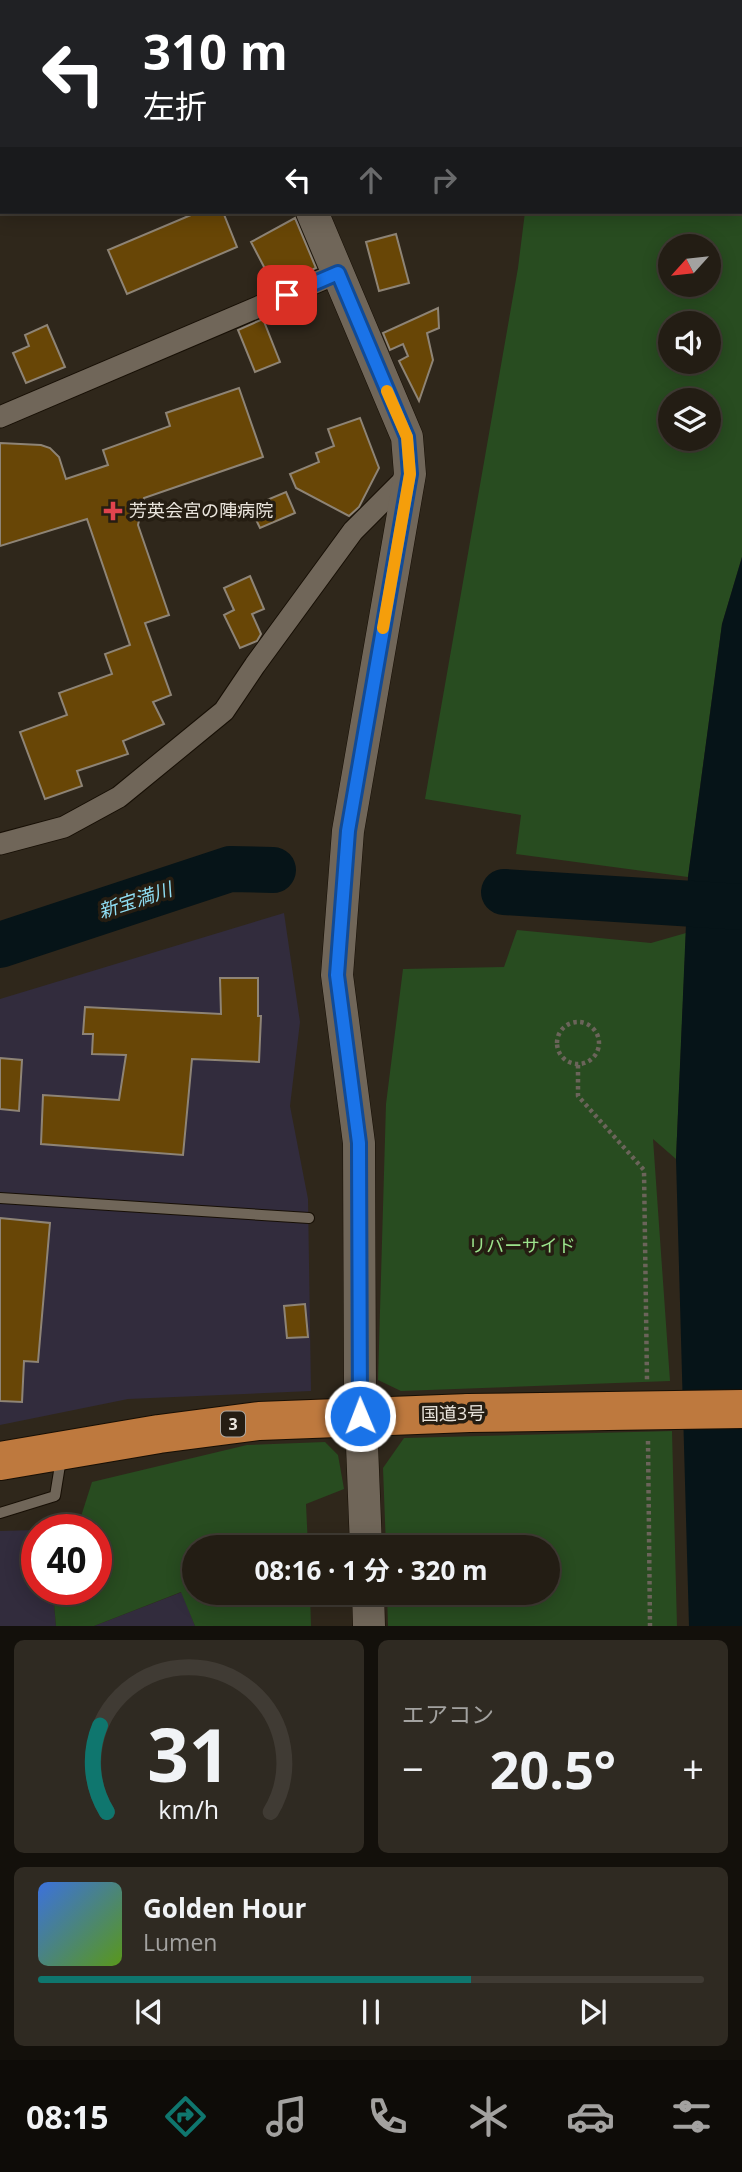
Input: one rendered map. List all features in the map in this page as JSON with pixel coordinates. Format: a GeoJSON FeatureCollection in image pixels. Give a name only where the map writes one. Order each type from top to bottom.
{"type":"FeatureCollection","features":[{"type":"Feature","properties":{"kind":"highway","name":"国道3号"},"geometry":{"type":"LineString","coordinates":[[0,1461],[259,1421],[469,1413],[742,1409]]}},
{"type":"Feature","properties":{"kind":"street"},"geometry":{"type":"LineString","coordinates":[[313,214],[407,437],[410,474],[348,831],[337,975],[359,1143],[360,1416],[365,1535]]}},
{"type":"Feature","properties":{"kind":"street"},"geometry":{"type":"LineString","coordinates":[[0,417],[338,273]]}},
{"type":"Feature","properties":{"kind":"street"},"geometry":{"type":"LineString","coordinates":[[0,844],[64,827],[119,797],[224,711],[353,531],[410,474]]}},
{"type":"Feature","properties":{"kind":"street"},"geometry":{"type":"LineString","coordinates":[[368,1605],[369,1626]]}},
{"type":"Feature","properties":{"kind":"lane"},"geometry":{"type":"LineString","coordinates":[[0,1198],[309,1218]]}},
{"type":"Feature","properties":{"kind":"lane"},"geometry":{"type":"LineString","coordinates":[[0,1513],[55,1496],[62,1451]]}},
{"type":"Feature","properties":{"kind":"path"},"geometry":{"type":"LineString","coordinates":[[574,1022],[588,1025],[597,1035],[599,1042],[599,1049],[591,1060],[578,1065],[565,1060],[557,1049],[558,1035],[574,1022]]}},
{"type":"Feature","properties":{"kind":"path"},"geometry":{"type":"LineString","coordinates":[[578,1065],[579,1096],[644,1171],[647,1391]]}},
{"type":"Feature","properties":{"kind":"path"},"geometry":{"type":"LineString","coordinates":[[648,1433],[650,1626]]}},
{"type":"Feature","properties":{"kind":"shaded area"},"geometry":{"type":"Polygon","coordinates":[[[742,557],[742,1626],[689,1626],[676,1159],[688,877],[722,624],[742,557]]]}},
{"type":"Feature","properties":{"kind":"shaded area"},"geometry":{"type":"Polygon","coordinates":[[[284,913],[300,1022],[290,1106],[308,1199],[311,1391],[128,1399],[0,1425],[0,999],[284,913]]]}},
{"type":"Feature","properties":{"kind":"shaded area"},"geometry":{"type":"Polygon","coordinates":[[[21,1530],[21,1605],[54,1605],[56,1626],[0,1626],[0,1531],[21,1530]]]}},
{"type":"Feature","properties":{"kind":"shaded area"},"geometry":{"type":"Polygon","coordinates":[[[182,1592],[182,1605],[187,1605],[195,1626],[94,1626],[182,1592]]]}},
{"type":"Feature","properties":{"kind":"green space"},"geometry":{"type":"Polygon","coordinates":[[[525,214],[742,214],[742,557],[722,624],[688,877],[516,854],[521,815],[425,799],[518,268],[525,214]]]}},
{"type":"Feature","properties":{"kind":"green space","name":"リバーサイド"},"geometry":{"type":"Polygon","coordinates":[[[517,930],[651,943],[686,933],[676,1159],[653,1139],[670,1381],[401,1391],[378,1380],[386,1104],[403,969],[504,967],[517,930]]]}},
{"type":"Feature","properties":{"kind":"green space"},"geometry":{"type":"Polygon","coordinates":[[[672,1431],[677,1626],[388,1626],[387,1605],[560,1605],[560,1535],[386,1535],[383,1468],[404,1438],[672,1431]]]}},
{"type":"Feature","properties":{"kind":"green space"},"geometry":{"type":"Polygon","coordinates":[[[325,1442],[338,1455],[344,1489],[306,1504],[307,1535],[182,1535],[182,1594],[181,1592],[94,1626],[56,1626],[54,1605],[112,1605],[112,1514],[82,1514],[92,1482],[247,1445],[325,1442]]]}},
{"type":"Feature","properties":{"kind":"green space"},"geometry":{"type":"Polygon","coordinates":[[[186,1605],[310,1605],[311,1626],[195,1626],[186,1605]]]}},
{"type":"Feature","properties":{"kind":"building"},"geometry":{"type":"Polygon","coordinates":[[[193,214],[224,214],[237,247],[127,294],[108,250],[193,214]]]}},
{"type":"Feature","properties":{"kind":"building"},"geometry":{"type":"Polygon","coordinates":[[[295,218],[316,268],[274,286],[251,242],[295,218]]]}},
{"type":"Feature","properties":{"kind":"building"},"geometry":{"type":"Polygon","coordinates":[[[396,234],[409,283],[379,291],[366,242],[396,234]]]}},
{"type":"Feature","properties":{"kind":"building"},"geometry":{"type":"Polygon","coordinates":[[[438,308],[439,328],[427,333],[433,360],[419,401],[399,361],[408,356],[403,344],[390,350],[383,333],[438,308]]]}},
{"type":"Feature","properties":{"kind":"building"},"geometry":{"type":"Polygon","coordinates":[[[263,319],[280,362],[255,372],[238,330],[263,319]]]}},
{"type":"Feature","properties":{"kind":"building"},"geometry":{"type":"Polygon","coordinates":[[[47,325],[65,367],[26,383],[13,353],[29,346],[25,335],[47,325]]]}},
{"type":"Feature","properties":{"kind":"building"},"geometry":{"type":"Polygon","coordinates":[[[239,388],[263,457],[144,498],[138,525],[169,615],[145,623],[171,695],[153,702],[164,724],[123,741],[128,754],[77,771],[82,786],[45,799],[20,732],[67,715],[59,693],[112,674],[105,654],[130,645],[87,519],[0,546],[0,443],[50,448],[59,457],[66,479],[108,465],[103,450],[170,426],[166,413],[239,388]]]}},
{"type":"Feature","properties":{"kind":"building"},"geometry":{"type":"Polygon","coordinates":[[[360,418],[379,468],[359,507],[349,516],[296,488],[290,474],[319,462],[316,453],[334,446],[328,429],[360,418]]]}},
{"type":"Feature","properties":{"kind":"building"},"geometry":{"type":"Polygon","coordinates":[[[286,492],[295,513],[260,528],[250,507],[286,492]]]}},
{"type":"Feature","properties":{"kind":"building"},"geometry":{"type":"Polygon","coordinates":[[[250,576],[264,609],[252,614],[261,634],[257,641],[240,648],[224,615],[234,610],[224,588],[250,576]]]}},
{"type":"Feature","properties":{"kind":"building"},"geometry":{"type":"Polygon","coordinates":[[[220,978],[258,978],[258,1016],[261,1016],[259,1062],[192,1059],[183,1155],[41,1144],[43,1095],[119,1100],[126,1055],[92,1054],[93,1034],[83,1034],[85,1007],[221,1014],[220,978]]]}},
{"type":"Feature","properties":{"kind":"building"},"geometry":{"type":"Polygon","coordinates":[[[0,1058],[22,1060],[19,1111],[0,1109],[0,1058]]]}},
{"type":"Feature","properties":{"kind":"building"},"geometry":{"type":"Polygon","coordinates":[[[0,1218],[50,1223],[38,1362],[24,1361],[22,1402],[0,1401],[0,1218]]]}},
{"type":"Feature","properties":{"kind":"building"},"geometry":{"type":"Polygon","coordinates":[[[305,1304],[308,1337],[287,1338],[284,1306],[305,1304]]]}},
{"type":"Feature","properties":{"kind":"waterway","name":"新宝満川"},"geometry":{"type":"LineString","coordinates":[[0,945],[230,869],[273,870]]}},
{"type":"Feature","properties":{"kind":"waterway","name":"新宝満川"},"geometry":{"type":"LineString","coordinates":[[504,892],[742,907]]}},
{"type":"Feature","properties":{"kind":"slow traffic"},"geometry":{"type":"LineString","coordinates":[[383,628],[410,474],[407,437],[387,391]]}},
{"type":"Feature","properties":{"kind":"place","name":"芳英会宮の陣病院"},"geometry":{"type":"Point","coordinates":[113,511]}},
{"type":"Feature","properties":{"kind":"route"},"geometry":{"type":"LineString","coordinates":[[287,295],[338,273],[407,437],[410,474],[348,831],[337,975],[359,1143],[360,1416]]}}]}
